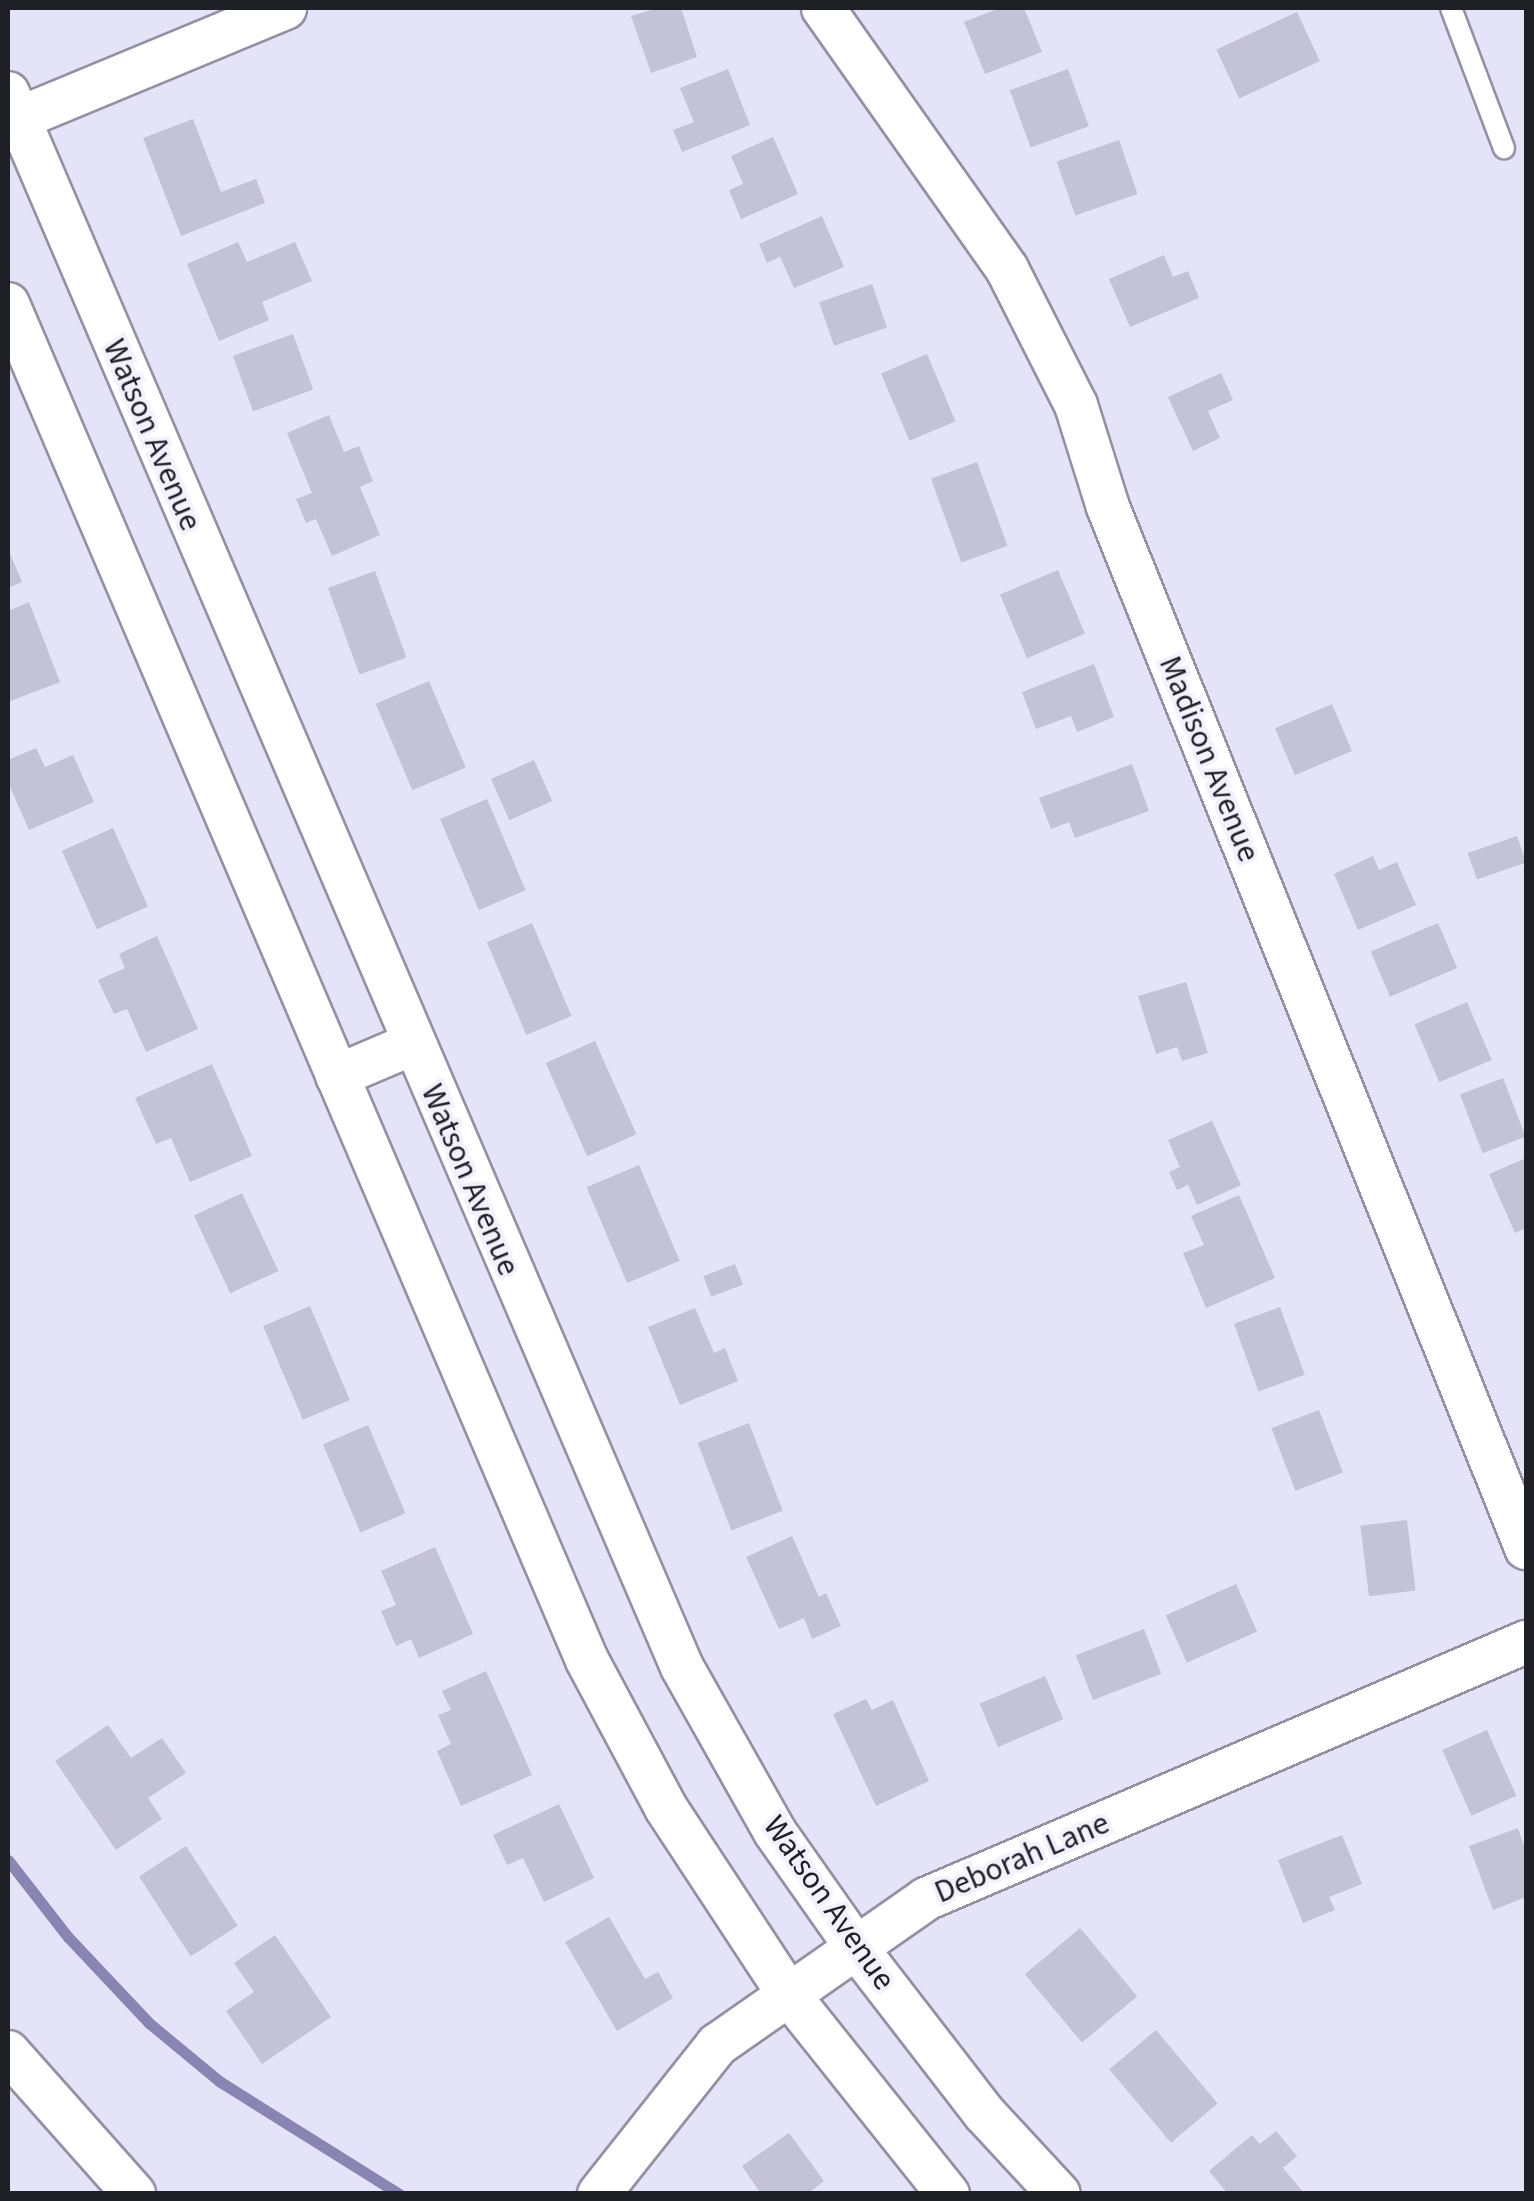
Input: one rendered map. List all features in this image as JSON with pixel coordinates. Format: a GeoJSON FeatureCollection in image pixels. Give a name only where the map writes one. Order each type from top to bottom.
{"type":"FeatureCollection","features":[{"type":"Feature","properties":{"kind":"street"},"geometry":{"type":"LineString","coordinates":[[11,111],[285,8]]}},
{"type":"Feature","properties":{"kind":"street","name":"Madison Avenue"},"geometry":{"type":"LineString","coordinates":[[823,8],[1007,269],[1076,405],[1115,526],[1526,1548]]}},
{"type":"Feature","properties":{"kind":"street","name":"Watson Avenue"},"geometry":{"type":"LineString","coordinates":[[11,111],[682,1667],[776,1832],[855,1946],[984,2113],[1059,2194]]}},
{"type":"Feature","properties":{"kind":"street"},"geometry":{"type":"LineString","coordinates":[[8,304],[588,1660],[666,1808],[789,1994],[948,2194]]}},
{"type":"Feature","properties":{"kind":"street"},"geometry":{"type":"LineString","coordinates":[[337,1076],[412,1044]]}},
{"type":"Feature","properties":{"kind":"street","name":"Deborah Lane"},"geometry":{"type":"LineString","coordinates":[[599,2194],[718,2045],[926,1898],[1526,1642]]}},
{"type":"Feature","properties":{"kind":"street"},"geometry":{"type":"LineString","coordinates":[[8,2052],[134,2194]]}},
{"type":"Feature","properties":{"kind":"lane"},"geometry":{"type":"LineString","coordinates":[[1450,8],[1504,148]]}},
{"type":"Feature","properties":{"kind":"building"},"geometry":{"type":"Polygon","coordinates":[[[658,8],[681,8],[697,57],[651,73],[631,16],[658,8]]]}},
{"type":"Feature","properties":{"kind":"building"},"geometry":{"type":"Polygon","coordinates":[[[1000,8],[1024,8],[1042,52],[985,74],[964,22],[1000,8]]]}},
{"type":"Feature","properties":{"kind":"building"},"geometry":{"type":"Polygon","coordinates":[[[1297,12],[1320,61],[1239,99],[1216,50],[1297,12]]]}},
{"type":"Feature","properties":{"kind":"building"},"geometry":{"type":"Polygon","coordinates":[[[728,69],[750,125],[682,152],[673,130],[694,122],[680,88],[728,69]]]}},
{"type":"Feature","properties":{"kind":"building"},"geometry":{"type":"Polygon","coordinates":[[[1068,69],[1089,126],[1031,148],[1010,90],[1068,69]]]}},
{"type":"Feature","properties":{"kind":"building"},"geometry":{"type":"Polygon","coordinates":[[[193,119],[221,192],[256,179],[265,203],[181,236],[143,138],[193,119]]]}},
{"type":"Feature","properties":{"kind":"building"},"geometry":{"type":"Polygon","coordinates":[[[773,137],[798,194],[741,219],[729,190],[743,184],[731,156],[773,137]]]}},
{"type":"Feature","properties":{"kind":"building"},"geometry":{"type":"Polygon","coordinates":[[[1119,140],[1138,194],[1075,215],[1057,161],[1119,140]]]}},
{"type":"Feature","properties":{"kind":"building"},"geometry":{"type":"Polygon","coordinates":[[[822,216],[844,267],[794,288],[780,257],[767,263],[759,244],[822,216]]]}},
{"type":"Feature","properties":{"kind":"building"},"geometry":{"type":"Polygon","coordinates":[[[238,242],[247,262],[295,242],[312,281],[262,302],[269,320],[219,341],[187,264],[238,242]]]}},
{"type":"Feature","properties":{"kind":"building"},"geometry":{"type":"Polygon","coordinates":[[[1164,255],[1173,277],[1188,271],[1199,298],[1130,327],[1109,279],[1164,255]]]}},
{"type":"Feature","properties":{"kind":"building"},"geometry":{"type":"Polygon","coordinates":[[[872,284],[887,327],[834,346],[819,302],[872,284]]]}},
{"type":"Feature","properties":{"kind":"building"},"geometry":{"type":"Polygon","coordinates":[[[293,334],[313,389],[253,411],[233,356],[293,334]]]}},
{"type":"Feature","properties":{"kind":"building"},"geometry":{"type":"Polygon","coordinates":[[[927,354],[956,421],[909,441],[881,374],[927,354]]]}},
{"type":"Feature","properties":{"kind":"building"},"geometry":{"type":"Polygon","coordinates":[[[1221,373],[1233,400],[1208,411],[1220,438],[1193,451],[1168,397],[1221,373]]]}},
{"type":"Feature","properties":{"kind":"building"},"geometry":{"type":"Polygon","coordinates":[[[329,415],[344,452],[359,446],[373,481],[360,487],[380,535],[332,556],[316,519],[306,523],[296,499],[312,493],[287,433],[329,415]]]}},
{"type":"Feature","properties":{"kind":"building"},"geometry":{"type":"Polygon","coordinates":[[[977,462],[1007,546],[961,562],[931,479],[977,462]]]}},
{"type":"Feature","properties":{"kind":"building"},"geometry":{"type":"Polygon","coordinates":[[[8,549],[22,582],[8,588],[8,549]]]}},
{"type":"Feature","properties":{"kind":"building"},"geometry":{"type":"Polygon","coordinates":[[[1058,570],[1085,634],[1027,658],[1000,595],[1058,570]]]}},
{"type":"Feature","properties":{"kind":"building"},"geometry":{"type":"Polygon","coordinates":[[[375,571],[406,657],[359,675],[328,588],[375,571]]]}},
{"type":"Feature","properties":{"kind":"building"},"geometry":{"type":"Polygon","coordinates":[[[29,602],[60,682],[8,702],[8,611],[29,602]]]}},
{"type":"Feature","properties":{"kind":"building"},"geometry":{"type":"Polygon","coordinates":[[[1094,664],[1114,717],[1077,732],[1071,716],[1036,729],[1022,692],[1094,664]]]}},
{"type":"Feature","properties":{"kind":"building"},"geometry":{"type":"Polygon","coordinates":[[[429,681],[466,768],[412,790],[376,704],[429,681]]]}},
{"type":"Feature","properties":{"kind":"building"},"geometry":{"type":"Polygon","coordinates":[[[1332,704],[1352,751],[1295,775],[1275,728],[1332,704]]]}},
{"type":"Feature","properties":{"kind":"building"},"geometry":{"type":"Polygon","coordinates":[[[36,748],[45,767],[73,755],[94,802],[29,830],[8,782],[8,760],[36,748]]]}},
{"type":"Feature","properties":{"kind":"building"},"geometry":{"type":"Polygon","coordinates":[[[534,760],[552,801],[509,820],[491,779],[534,760]]]}},
{"type":"Feature","properties":{"kind":"building"},"geometry":{"type":"Polygon","coordinates":[[[1132,764],[1149,811],[1075,838],[1069,822],[1051,829],[1039,798],[1132,764]]]}},
{"type":"Feature","properties":{"kind":"building"},"geometry":{"type":"Polygon","coordinates":[[[487,799],[526,890],[479,910],[440,819],[487,799]]]}},
{"type":"Feature","properties":{"kind":"building"},"geometry":{"type":"Polygon","coordinates":[[[113,828],[148,907],[97,929],[62,851],[113,828]]]}},
{"type":"Feature","properties":{"kind":"building"},"geometry":{"type":"Polygon","coordinates":[[[1517,836],[1526,863],[1477,879],[1468,853],[1517,836]]]}},
{"type":"Feature","properties":{"kind":"building"},"geometry":{"type":"Polygon","coordinates":[[[1373,856],[1379,870],[1397,862],[1416,905],[1358,930],[1334,874],[1373,856]]]}},
{"type":"Feature","properties":{"kind":"building"},"geometry":{"type":"Polygon","coordinates":[[[532,923],[571,1016],[526,1035],[487,942],[532,923]]]}},
{"type":"Feature","properties":{"kind":"building"},"geometry":{"type":"Polygon","coordinates":[[[1438,923],[1457,968],[1390,997],[1371,952],[1438,923]]]}},
{"type":"Feature","properties":{"kind":"building"},"geometry":{"type":"Polygon","coordinates":[[[157,936],[198,1029],[146,1052],[127,1009],[114,1014],[98,980],[125,968],[119,954],[157,936]]]}},
{"type":"Feature","properties":{"kind":"building"},"geometry":{"type":"Polygon","coordinates":[[[1186,982],[1208,1053],[1182,1061],[1177,1047],[1156,1054],[1138,996],[1186,982]]]}},
{"type":"Feature","properties":{"kind":"building"},"geometry":{"type":"Polygon","coordinates":[[[1467,1002],[1492,1060],[1439,1082],[1415,1024],[1467,1002]]]}},
{"type":"Feature","properties":{"kind":"building"},"geometry":{"type":"Polygon","coordinates":[[[595,1041],[636,1134],[587,1156],[546,1063],[595,1041]]]}},
{"type":"Feature","properties":{"kind":"building"},"geometry":{"type":"Polygon","coordinates":[[[212,1064],[252,1156],[190,1182],[171,1138],[156,1144],[135,1098],[212,1064]]]}},
{"type":"Feature","properties":{"kind":"building"},"geometry":{"type":"Polygon","coordinates":[[[1503,1078],[1526,1137],[1483,1153],[1460,1094],[1503,1078]]]}},
{"type":"Feature","properties":{"kind":"building"},"geometry":{"type":"Polygon","coordinates":[[[1212,1121],[1241,1185],[1197,1205],[1188,1185],[1177,1190],[1169,1172],[1180,1167],[1168,1140],[1212,1121]]]}},
{"type":"Feature","properties":{"kind":"building"},"geometry":{"type":"Polygon","coordinates":[[[1526,1158],[1526,1228],[1515,1233],[1489,1174],[1526,1158]]]}},
{"type":"Feature","properties":{"kind":"building"},"geometry":{"type":"Polygon","coordinates":[[[639,1165],[680,1261],[627,1283],[587,1187],[639,1165]]]}},
{"type":"Feature","properties":{"kind":"building"},"geometry":{"type":"Polygon","coordinates":[[[242,1193],[278,1271],[230,1293],[194,1215],[242,1193]]]}},
{"type":"Feature","properties":{"kind":"building"},"geometry":{"type":"Polygon","coordinates":[[[1239,1195],[1275,1278],[1206,1308],[1183,1253],[1204,1245],[1191,1216],[1239,1195]]]}},
{"type":"Feature","properties":{"kind":"building"},"geometry":{"type":"Polygon","coordinates":[[[735,1264],[743,1285],[711,1297],[703,1276],[735,1264]]]}},
{"type":"Feature","properties":{"kind":"building"},"geometry":{"type":"Polygon","coordinates":[[[310,1306],[350,1400],[303,1420],[263,1326],[310,1306]]]}},
{"type":"Feature","properties":{"kind":"building"},"geometry":{"type":"Polygon","coordinates":[[[1280,1307],[1305,1375],[1259,1391],[1234,1324],[1280,1307]]]}},
{"type":"Feature","properties":{"kind":"building"},"geometry":{"type":"Polygon","coordinates":[[[695,1308],[714,1353],[725,1348],[738,1381],[680,1405],[648,1327],[695,1308]]]}},
{"type":"Feature","properties":{"kind":"building"},"geometry":{"type":"Polygon","coordinates":[[[1319,1410],[1343,1473],[1295,1491],[1271,1428],[1319,1410]]]}},
{"type":"Feature","properties":{"kind":"building"},"geometry":{"type":"Polygon","coordinates":[[[749,1423],[783,1511],[731,1530],[698,1443],[749,1423]]]}},
{"type":"Feature","properties":{"kind":"building"},"geometry":{"type":"Polygon","coordinates":[[[368,1425],[406,1513],[360,1533],[323,1444],[368,1425]]]}},
{"type":"Feature","properties":{"kind":"building"},"geometry":{"type":"Polygon","coordinates":[[[1407,1520],[1416,1590],[1369,1596],[1360,1526],[1407,1520]]]}},
{"type":"Feature","properties":{"kind":"building"},"geometry":{"type":"Polygon","coordinates":[[[792,1536],[819,1597],[826,1593],[841,1626],[812,1639],[804,1618],[779,1629],[746,1557],[792,1536]]]}},
{"type":"Feature","properties":{"kind":"building"},"geometry":{"type":"Polygon","coordinates":[[[435,1547],[473,1634],[419,1658],[411,1639],[396,1646],[381,1611],[396,1605],[381,1571],[435,1547]]]}},
{"type":"Feature","properties":{"kind":"building"},"geometry":{"type":"Polygon","coordinates":[[[1236,1584],[1257,1632],[1187,1663],[1166,1615],[1236,1584]]]}},
{"type":"Feature","properties":{"kind":"building"},"geometry":{"type":"Polygon","coordinates":[[[1144,1629],[1161,1674],[1093,1700],[1076,1655],[1144,1629]]]}},
{"type":"Feature","properties":{"kind":"building"},"geometry":{"type":"Polygon","coordinates":[[[486,1671],[532,1775],[461,1806],[437,1751],[451,1744],[438,1715],[451,1710],[442,1691],[486,1671]]]}},
{"type":"Feature","properties":{"kind":"building"},"geometry":{"type":"Polygon","coordinates":[[[1045,1676],[1063,1719],[998,1747],[980,1704],[1045,1676]]]}},
{"type":"Feature","properties":{"kind":"building"},"geometry":{"type":"Polygon","coordinates":[[[866,1699],[872,1710],[893,1700],[929,1781],[876,1806],[833,1714],[866,1699]]]}},
{"type":"Feature","properties":{"kind":"building"},"geometry":{"type":"Polygon","coordinates":[[[108,1725],[131,1758],[162,1738],[186,1773],[148,1798],[162,1819],[116,1850],[55,1761],[108,1725]]]}},
{"type":"Feature","properties":{"kind":"building"},"geometry":{"type":"Polygon","coordinates":[[[1487,1730],[1516,1796],[1472,1816],[1442,1750],[1487,1730]]]}},
{"type":"Feature","properties":{"kind":"building"},"geometry":{"type":"Polygon","coordinates":[[[559,1804],[594,1878],[544,1902],[523,1858],[507,1865],[493,1835],[559,1804]]]}},
{"type":"Feature","properties":{"kind":"building"},"geometry":{"type":"Polygon","coordinates":[[[1518,1828],[1526,1852],[1526,1897],[1493,1910],[1469,1846],[1518,1828]]]}},
{"type":"Feature","properties":{"kind":"building"},"geometry":{"type":"Polygon","coordinates":[[[1342,1835],[1362,1884],[1329,1897],[1335,1910],[1303,1923],[1278,1860],[1342,1835]]]}},
{"type":"Feature","properties":{"kind":"building"},"geometry":{"type":"Polygon","coordinates":[[[186,1846],[238,1926],[191,1956],[139,1876],[186,1846]]]}},
{"type":"Feature","properties":{"kind":"building"},"geometry":{"type":"Polygon","coordinates":[[[609,1917],[645,1979],[658,1972],[673,1998],[617,2031],[565,1942],[609,1917]]]}},
{"type":"Feature","properties":{"kind":"building"},"geometry":{"type":"Polygon","coordinates":[[[1080,1928],[1137,1996],[1082,2042],[1025,1974],[1080,1928]]]}},
{"type":"Feature","properties":{"kind":"building"},"geometry":{"type":"Polygon","coordinates":[[[275,1935],[331,2017],[262,2064],[226,2011],[254,1992],[234,1963],[275,1935]]]}},
{"type":"Feature","properties":{"kind":"building"},"geometry":{"type":"Polygon","coordinates":[[[1156,2030],[1218,2104],[1171,2143],[1109,2069],[1156,2030]]]}},
{"type":"Feature","properties":{"kind":"building"},"geometry":{"type":"Polygon","coordinates":[[[1276,2131],[1297,2156],[1283,2168],[1305,2194],[1228,2194],[1209,2171],[1252,2135],[1260,2144],[1276,2131]]]}},
{"type":"Feature","properties":{"kind":"building"},"geometry":{"type":"Polygon","coordinates":[[[789,2133],[824,2181],[807,2194],[761,2194],[742,2166],[789,2133]]]}},
{"type":"Feature","properties":{"kind":"waterway"},"geometry":{"type":"LineString","coordinates":[[8,1860],[68,1937],[149,2023],[219,2081],[399,2194]]}}]}
